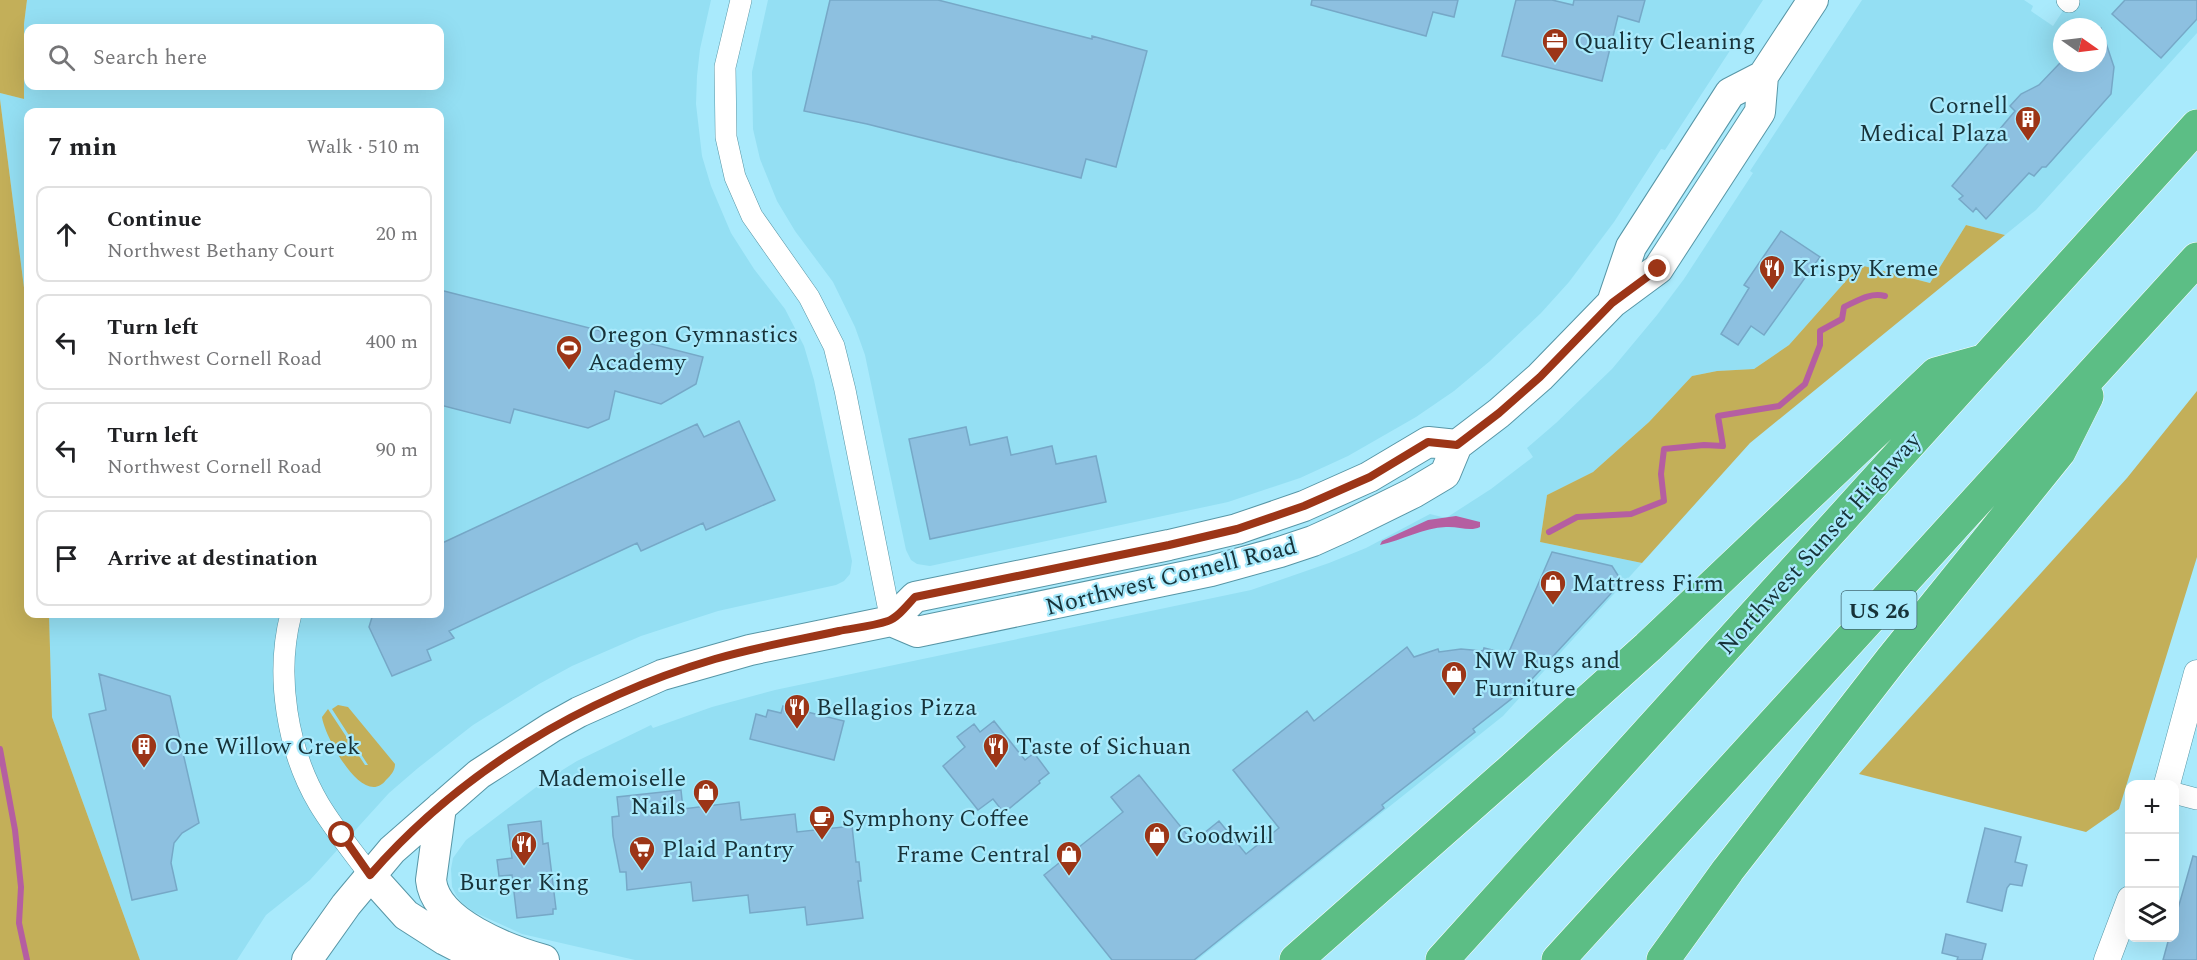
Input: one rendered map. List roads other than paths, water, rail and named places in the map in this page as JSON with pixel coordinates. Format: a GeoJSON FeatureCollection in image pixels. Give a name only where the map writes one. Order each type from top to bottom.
{"type":"FeatureCollection","features":[{"type":"Feature","properties":{"kind":"highway","name":"Northwest Sunset Highway"},"geometry":{"type":"LineString","coordinates":[[1442,960],[2197,126]]}},
{"type":"Feature","properties":{"kind":"highway","name":"US 26"},"geometry":{"type":"LineString","coordinates":[[1558,960],[2197,259]]}},
{"type":"Feature","properties":{"kind":"highway"},"geometry":{"type":"LineString","coordinates":[[1296,960],[1648,647],[1936,374],[1983,361]]}},
{"type":"Feature","properties":{"kind":"highway"},"geometry":{"type":"LineString","coordinates":[[1663,960],[1728,870],[1883,669],[2059,452],[2104,361]]}},
{"type":"Feature","properties":{"kind":"main road","name":"Northwest Cornell Road"},"geometry":{"type":"LineString","coordinates":[[891,621],[917,632],[1211,571],[1313,541],[1413,493],[1446,474],[1457,445],[1499,413],[1540,377],[1612,303],[1631,247],[1730,93],[1763,76],[1813,0]]}},
{"type":"Feature","properties":{"kind":"main road"},"geometry":{"type":"LineString","coordinates":[[307,960],[370,875],[392,850],[479,774],[552,727],[579,712],[662,675],[750,650],[891,621]]}},
{"type":"Feature","properties":{"kind":"main road"},"geometry":{"type":"LineString","coordinates":[[441,807],[431,880],[439,903],[454,917],[474,930],[502,945],[544,960]]}},
{"type":"Feature","properties":{"kind":"main road"},"geometry":{"type":"LineString","coordinates":[[370,875],[406,915],[445,940],[484,960]]}},
{"type":"Feature","properties":{"kind":"street"},"geometry":{"type":"LineString","coordinates":[[741,0],[725,67],[726,137],[735,177],[753,216],[810,297],[834,346],[845,390],[891,621]]}},
{"type":"Feature","properties":{"kind":"street"},"geometry":{"type":"LineString","coordinates":[[290,618],[283,670],[293,737],[305,777],[320,805],[370,875]]}},
{"type":"Feature","properties":{"kind":"street"},"geometry":{"type":"LineString","coordinates":[[2168,780],[2197,674]]}},
{"type":"Feature","properties":{"kind":"street"},"geometry":{"type":"LineString","coordinates":[[2179,794],[2197,799]]}},
{"type":"Feature","properties":{"kind":"street"},"geometry":{"type":"LineString","coordinates":[[2107,960],[2125,912]]}},
{"type":"Feature","properties":{"kind":"waterway"},"geometry":{"type":"LineString","coordinates":[[1549,532],[1577,517],[1631,514],[1664,501],[1661,474],[1664,449],[1704,445],[1723,446],[1718,416],[1779,406],[1805,384],[1820,345],[1820,331],[1842,319],[1844,307],[1869,296],[1885,296]]}},
{"type":"Feature","properties":{"kind":"waterway"},"geometry":{"type":"LineString","coordinates":[[0,749],[15,830],[21,887],[19,923],[27,960]]}},
{"type":"Feature","properties":{"kind":"place","name":"Quality Cleaning"},"geometry":{"type":"Point","coordinates":[1555,64]}},
{"type":"Feature","properties":{"kind":"place","name":"Cornell Medical Plaza"},"geometry":{"type":"Point","coordinates":[2028,142]}},
{"type":"Feature","properties":{"kind":"place","name":"Krispy Kreme"},"geometry":{"type":"Point","coordinates":[1772,291]}},
{"type":"Feature","properties":{"kind":"place","name":"Oregon Gymnastics Academy"},"geometry":{"type":"Point","coordinates":[569,371]}},
{"type":"Feature","properties":{"kind":"place","name":"Mattress Firm"},"geometry":{"type":"Point","coordinates":[1553,606]}},
{"type":"Feature","properties":{"kind":"place","name":"NW Rugs and Furniture"},"geometry":{"type":"Point","coordinates":[1454,697]}},
{"type":"Feature","properties":{"kind":"place","name":"Bellagios Pizza"},"geometry":{"type":"Point","coordinates":[797,730]}},
{"type":"Feature","properties":{"kind":"place","name":"One Willow Creek"},"geometry":{"type":"Point","coordinates":[144,769]}},
{"type":"Feature","properties":{"kind":"place","name":"Taste of Sichuan"},"geometry":{"type":"Point","coordinates":[996,769]}},
{"type":"Feature","properties":{"kind":"place","name":"Mademoiselle Nails"},"geometry":{"type":"Point","coordinates":[706,815]}},
{"type":"Feature","properties":{"kind":"place","name":"Symphony Coffee"},"geometry":{"type":"Point","coordinates":[822,841]}},
{"type":"Feature","properties":{"kind":"place","name":"Goodwill"},"geometry":{"type":"Point","coordinates":[1157,858]}},
{"type":"Feature","properties":{"kind":"place","name":"Burger King"},"geometry":{"type":"Point","coordinates":[524,867]}},
{"type":"Feature","properties":{"kind":"place","name":"Plaid Pantry"},"geometry":{"type":"Point","coordinates":[642,872]}},
{"type":"Feature","properties":{"kind":"place","name":"Frame Central"},"geometry":{"type":"Point","coordinates":[1069,877]}}]}
